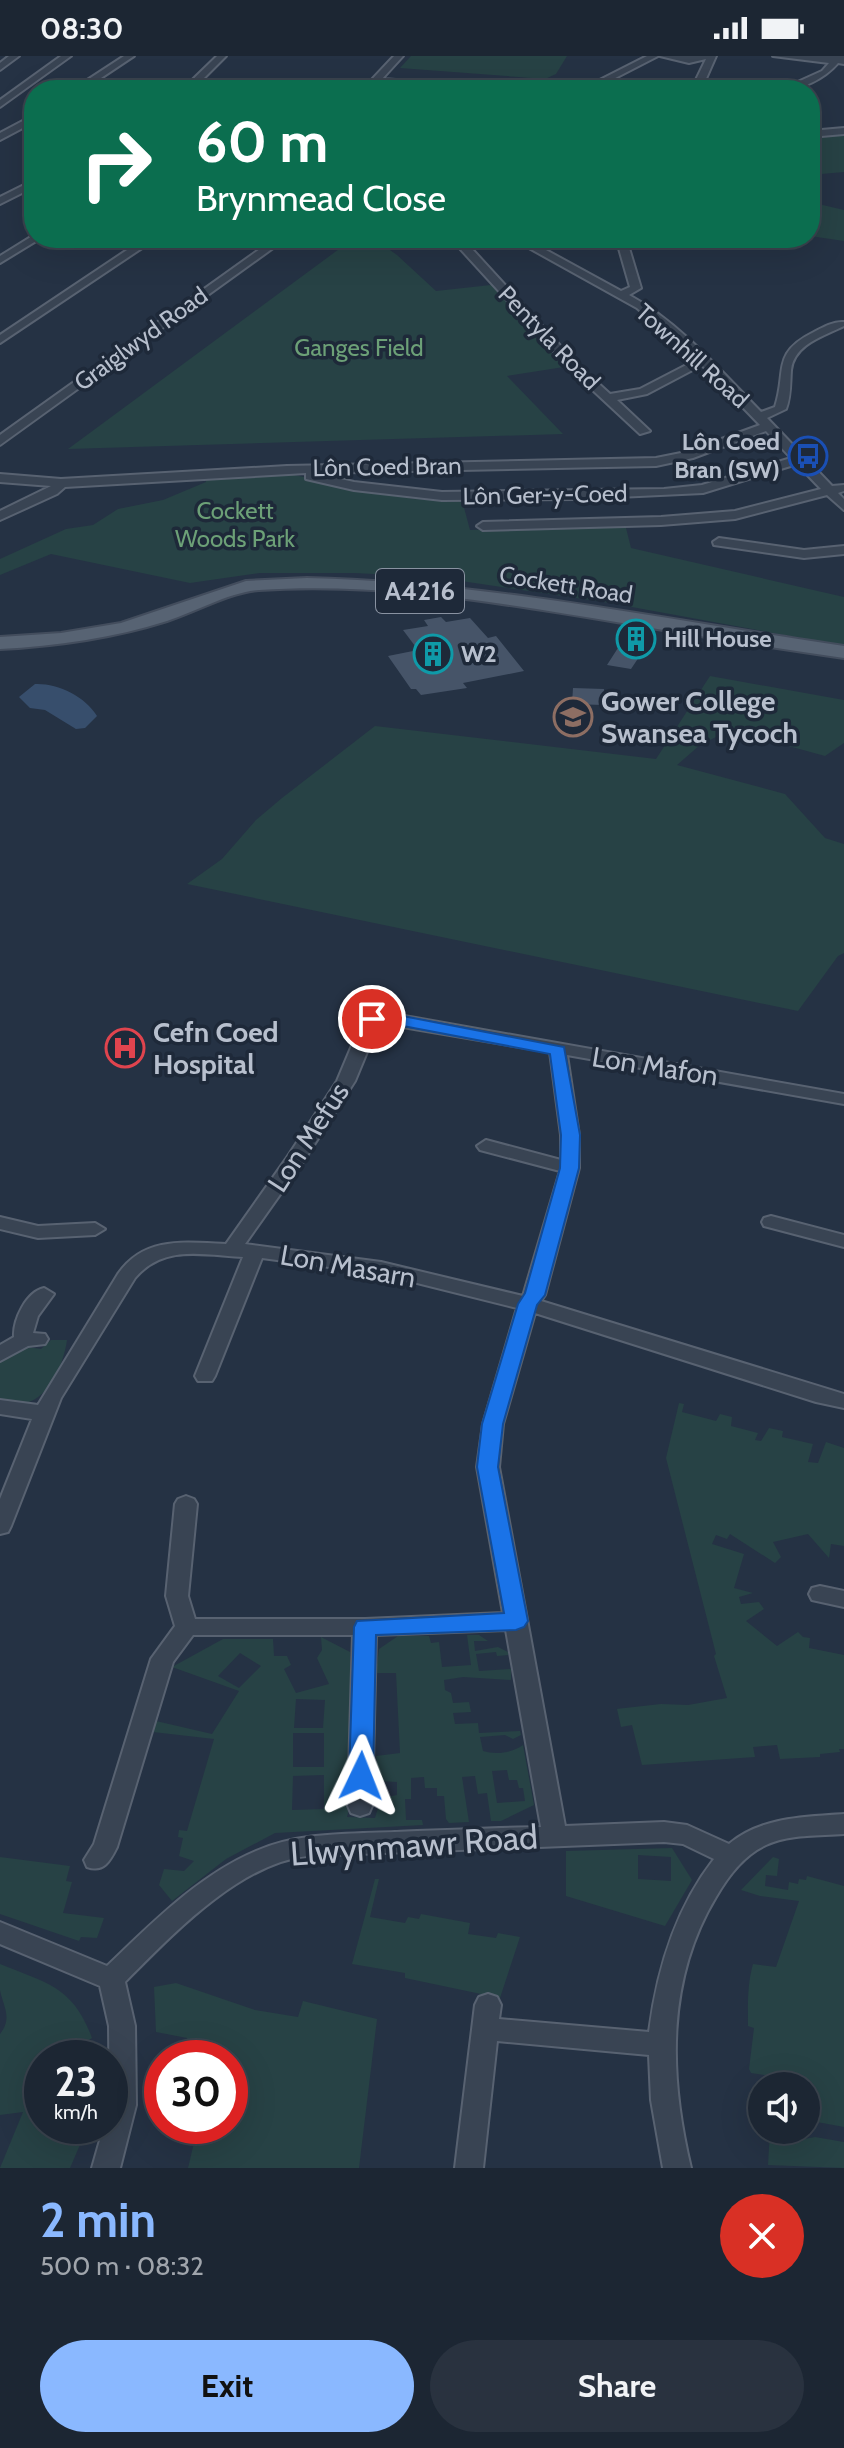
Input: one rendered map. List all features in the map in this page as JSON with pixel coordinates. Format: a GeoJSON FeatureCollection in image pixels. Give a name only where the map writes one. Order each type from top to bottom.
{"type":"FeatureCollection","features":[{"type":"Feature","properties":{"kind":"main road","name":"Cockett Road"},"geometry":{"type":"LineString","coordinates":[[0,643],[79,637],[120,629],[166,616],[232,589],[262,585],[367,587],[493,598],[844,652]]}},
{"type":"Feature","properties":{"kind":"street"},"geometry":{"type":"LineString","coordinates":[[0,67],[15,56]]}},
{"type":"Feature","properties":{"kind":"street"},"geometry":{"type":"LineString","coordinates":[[34,80],[67,56]]}},
{"type":"Feature","properties":{"kind":"street"},"geometry":{"type":"LineString","coordinates":[[93,80],[130,56]]}},
{"type":"Feature","properties":{"kind":"street"},"geometry":{"type":"LineString","coordinates":[[197,80],[222,56]]}},
{"type":"Feature","properties":{"kind":"street"},"geometry":{"type":"LineString","coordinates":[[377,80],[399,56]]}},
{"type":"Feature","properties":{"kind":"street"},"geometry":{"type":"LineString","coordinates":[[645,63],[654,56]]}},
{"type":"Feature","properties":{"kind":"street"},"geometry":{"type":"LineString","coordinates":[[777,56],[841,59]]}},
{"type":"Feature","properties":{"kind":"street"},"geometry":{"type":"LineString","coordinates":[[607,80],[645,63],[668,57],[710,59],[701,80]]}},
{"type":"Feature","properties":{"kind":"street"},"geometry":{"type":"LineString","coordinates":[[809,80],[825,73],[841,59]]}},
{"type":"Feature","properties":{"kind":"street"},"geometry":{"type":"LineString","coordinates":[[0,104],[24,87]]}},
{"type":"Feature","properties":{"kind":"street"},"geometry":{"type":"LineString","coordinates":[[0,137],[24,124]]}},
{"type":"Feature","properties":{"kind":"street"},"geometry":{"type":"LineString","coordinates":[[820,133],[844,131]]}},
{"type":"Feature","properties":{"kind":"street"},"geometry":{"type":"LineString","coordinates":[[0,201],[24,188]]}},
{"type":"Feature","properties":{"kind":"street"},"geometry":{"type":"LineString","coordinates":[[0,260],[24,245]]}},
{"type":"Feature","properties":{"kind":"street"},"geometry":{"type":"LineString","coordinates":[[0,340],[137,248]]}},
{"type":"Feature","properties":{"kind":"street","name":"Graiglwyd Road"},"geometry":{"type":"LineString","coordinates":[[0,441],[267,248]]}},
{"type":"Feature","properties":{"kind":"street","name":"Pentyla Road"},"geometry":{"type":"LineString","coordinates":[[466,248],[607,398],[644,431]]}},
{"type":"Feature","properties":{"kind":"street","name":"Townhill Road"},"geometry":{"type":"LineString","coordinates":[[534,248],[641,306],[705,361],[800,459],[838,490],[844,506]]}},
{"type":"Feature","properties":{"kind":"street"},"geometry":{"type":"LineString","coordinates":[[621,295],[636,288],[624,248]]}},
{"type":"Feature","properties":{"kind":"street"},"geometry":{"type":"LineString","coordinates":[[764,422],[780,409],[787,393],[786,363],[791,352],[840,324]]}},
{"type":"Feature","properties":{"kind":"street"},"geometry":{"type":"LineString","coordinates":[[607,398],[643,392],[692,364],[705,361]]}},
{"type":"Feature","properties":{"kind":"street","name":"Lôn Coed Bran"},"geometry":{"type":"LineString","coordinates":[[0,478],[61,483],[287,470],[656,462],[689,455],[764,422]]}},
{"type":"Feature","properties":{"kind":"street","name":"Lôn Ger-y-Coed"},"geometry":{"type":"LineString","coordinates":[[287,470],[385,492],[455,497],[664,493],[703,489],[800,459]]}},
{"type":"Feature","properties":{"kind":"street"},"geometry":{"type":"LineString","coordinates":[[0,516],[53,491],[61,483]]}},
{"type":"Feature","properties":{"kind":"street"},"geometry":{"type":"LineString","coordinates":[[483,526],[661,521],[735,515],[838,490]]}},
{"type":"Feature","properties":{"kind":"street"},"geometry":{"type":"LineString","coordinates":[[719,542],[804,554],[844,550]]}},
{"type":"Feature","properties":{"kind":"street","name":"Lon Mafon"},"geometry":{"type":"LineString","coordinates":[[372,1019],[382,1017],[844,1099]]}},
{"type":"Feature","properties":{"kind":"street","name":"Lon Mefus"},"geometry":{"type":"LineString","coordinates":[[232,1249],[294,1162],[346,1081],[372,1019]]}},
{"type":"Feature","properties":{"kind":"street"},"geometry":{"type":"LineString","coordinates":[[555,1835],[488,1467],[493,1424],[528,1304],[535,1295],[570,1168],[570,1135],[558,1050]]}},
{"type":"Feature","properties":{"kind":"street"},"geometry":{"type":"LineString","coordinates":[[486,1146],[570,1168]]}},
{"type":"Feature","properties":{"kind":"street"},"geometry":{"type":"LineString","coordinates":[[771,1222],[844,1241]]}},
{"type":"Feature","properties":{"kind":"street"},"geometry":{"type":"LineString","coordinates":[[0,1223],[38,1232],[95,1229]]}},
{"type":"Feature","properties":{"kind":"street","name":"Lon Masarn"},"geometry":{"type":"LineString","coordinates":[[0,1526],[44,1413],[109,1304],[139,1261],[156,1251],[232,1249],[381,1268],[528,1304],[844,1401]]}},
{"type":"Feature","properties":{"kind":"street"},"geometry":{"type":"LineString","coordinates":[[205,1376],[255,1251]]}},
{"type":"Feature","properties":{"kind":"street"},"geometry":{"type":"LineString","coordinates":[[0,1354],[31,1340],[22,1330],[26,1318],[44,1294]]}},
{"type":"Feature","properties":{"kind":"street"},"geometry":{"type":"LineString","coordinates":[[0,1407],[44,1413]]}},
{"type":"Feature","properties":{"kind":"street"},"geometry":{"type":"LineString","coordinates":[[186,1504],[177,1596],[187,1627]]}},
{"type":"Feature","properties":{"kind":"street"},"geometry":{"type":"LineString","coordinates":[[820,1594],[844,1599]]}},
{"type":"Feature","properties":{"kind":"street"},"geometry":{"type":"LineString","coordinates":[[187,1627],[365,1627],[516,1621]]}},
{"type":"Feature","properties":{"kind":"street"},"geometry":{"type":"LineString","coordinates":[[96,1860],[105,1847],[162,1659],[187,1627]]}},
{"type":"Feature","properties":{"kind":"street"},"geometry":{"type":"LineString","coordinates":[[360,1806],[365,1627]]}},
{"type":"Feature","properties":{"kind":"street"},"geometry":{"type":"LineString","coordinates":[[677,2168],[667,2117],[661,2045],[663,2012],[673,1964],[689,1921],[710,1883],[731,1856],[750,1841],[766,1834],[844,1824]]}},
{"type":"Feature","properties":{"kind":"street","name":"Llwynmawr Road"},"geometry":{"type":"LineString","coordinates":[[111,1979],[156,1935],[210,1893],[256,1863],[291,1849],[339,1844],[664,1832],[687,1835],[731,1856]]}},
{"type":"Feature","properties":{"kind":"street"},"geometry":{"type":"LineString","coordinates":[[0,1933],[111,1979],[122,2026],[123,2105],[106,2168]]}},
{"type":"Feature","properties":{"kind":"street"},"geometry":{"type":"LineString","coordinates":[[469,2168],[486,2017],[661,2045]]}},
{"type":"Feature","properties":{"kind":"green space"},"geometry":{"type":"Polygon","coordinates":[[[411,56],[567,56],[556,74],[545,79],[400,68],[411,56]]]}},
{"type":"Feature","properties":{"kind":"green space"},"geometry":{"type":"Polygon","coordinates":[[[844,132],[844,172],[820,174],[820,134],[844,132]]]}},
{"type":"Feature","properties":{"kind":"green space"},"geometry":{"type":"Polygon","coordinates":[[[820,204],[844,210],[844,241],[820,237],[820,204]]]}},
{"type":"Feature","properties":{"kind":"green space","name":"Ganges Field"},"geometry":{"type":"Polygon","coordinates":[[[340,248],[387,248],[436,291],[491,285],[564,367],[507,376],[563,434],[68,449],[340,248]]]}},
{"type":"Feature","properties":{"kind":"green space","name":"Cockett Woods Park"},"geometry":{"type":"Polygon","coordinates":[[[279,472],[414,499],[462,500],[470,530],[625,524],[631,548],[844,597],[844,646],[610,603],[434,577],[260,573],[190,583],[51,554],[0,575],[0,559],[66,529],[93,525],[118,509],[163,500],[206,482],[205,475],[279,472]]]}},
{"type":"Feature","properties":{"kind":"green space"},"geometry":{"type":"Polygon","coordinates":[[[710,676],[844,700],[844,743],[825,756],[730,730],[700,745],[677,765],[785,794],[825,838],[844,844],[844,953],[838,956],[798,1011],[187,884],[222,859],[256,820],[282,798],[375,726],[656,759],[710,676]]]}},
{"type":"Feature","properties":{"kind":"green space"},"geometry":{"type":"Polygon","coordinates":[[[51,1340],[67,1340],[60,1365],[47,1389],[26,1403],[0,1398],[0,1361],[27,1347],[41,1349],[51,1340]]]}},
{"type":"Feature","properties":{"kind":"green space"},"geometry":{"type":"Polygon","coordinates":[[[679,1403],[684,1404],[682,1412],[716,1421],[720,1414],[732,1417],[731,1426],[758,1433],[755,1440],[761,1441],[769,1428],[783,1431],[782,1437],[813,1444],[808,1462],[818,1463],[826,1442],[844,1448],[844,1546],[831,1544],[829,1558],[808,1534],[773,1542],[781,1557],[775,1563],[730,1534],[727,1539],[716,1535],[712,1544],[744,1554],[734,1588],[753,1593],[739,1597],[741,1604],[759,1602],[764,1609],[746,1621],[777,1646],[798,1632],[810,1638],[809,1648],[844,1655],[844,1749],[839,1749],[840,1752],[820,1754],[820,1757],[780,1759],[777,1745],[753,1747],[755,1757],[642,1765],[632,1725],[621,1727],[617,1709],[607,1710],[661,1704],[688,1705],[727,1698],[666,1458],[679,1403]]]}},
{"type":"Feature","properties":{"kind":"green space"},"geometry":{"type":"Polygon","coordinates":[[[467,1635],[479,1635],[488,1641],[474,1641],[475,1651],[498,1647],[508,1652],[508,1655],[497,1656],[496,1652],[476,1654],[479,1671],[511,1669],[511,1680],[463,1677],[444,1680],[445,1690],[451,1693],[453,1703],[469,1702],[471,1712],[453,1713],[455,1724],[478,1723],[479,1733],[520,1731],[521,1735],[513,1739],[505,1735],[480,1737],[483,1751],[488,1752],[509,1751],[523,1745],[534,1805],[501,1821],[491,1821],[487,1793],[478,1794],[475,1776],[462,1777],[469,1822],[449,1823],[444,1796],[437,1796],[437,1788],[425,1788],[424,1777],[411,1778],[411,1799],[405,1799],[406,1820],[422,1820],[423,1825],[275,1833],[226,1859],[172,1901],[159,1885],[164,1869],[184,1871],[194,1861],[179,1856],[183,1838],[178,1837],[179,1830],[187,1831],[214,1739],[153,1732],[156,1721],[212,1734],[239,1691],[172,1667],[223,1639],[273,1639],[274,1656],[287,1656],[291,1665],[284,1669],[296,1693],[329,1684],[317,1658],[322,1650],[321,1637],[350,1652],[351,1799],[347,1817],[375,1818],[381,1798],[397,1795],[397,1782],[379,1781],[376,1756],[400,1753],[396,1673],[376,1673],[379,1649],[398,1636],[429,1636],[431,1643],[439,1642],[442,1667],[471,1665],[467,1635]],[[240,1653],[218,1676],[239,1688],[261,1666],[240,1653]],[[296,1699],[294,1728],[323,1728],[325,1700],[296,1699]],[[293,1733],[293,1767],[324,1767],[324,1733],[293,1733]],[[507,1770],[492,1771],[497,1803],[525,1801],[523,1788],[519,1788],[517,1780],[509,1780],[507,1770]],[[324,1775],[293,1776],[292,1810],[324,1809],[324,1775]]]}},
{"type":"Feature","properties":{"kind":"green space"},"geometry":{"type":"Polygon","coordinates":[[[672,1848],[692,1880],[665,1926],[566,1896],[566,1851],[672,1848]],[[638,1855],[638,1879],[671,1881],[671,1857],[638,1855]]]}},
{"type":"Feature","properties":{"kind":"green space"},"geometry":{"type":"Polygon","coordinates":[[[0,1857],[70,1866],[66,1881],[72,1882],[63,1913],[104,1918],[97,1938],[81,1937],[79,1941],[0,1914],[0,1857]]]}},
{"type":"Feature","properties":{"kind":"green space"},"geometry":{"type":"Polygon","coordinates":[[[773,1857],[779,1859],[777,1876],[766,1875],[765,1886],[788,1890],[789,1882],[798,1884],[799,1879],[806,1880],[807,1876],[844,1886],[844,2127],[820,2123],[820,2072],[750,2072],[749,2069],[754,2028],[748,2026],[748,1995],[753,1964],[776,1967],[799,1901],[741,1890],[773,1857]]]}},
{"type":"Feature","properties":{"kind":"green space"},"geometry":{"type":"Polygon","coordinates":[[[375,1879],[379,1879],[370,1917],[405,1923],[408,1917],[419,1919],[421,1914],[470,1923],[468,1934],[496,1938],[498,1933],[520,1937],[500,1998],[405,1978],[405,1973],[352,1964],[375,1879]]]}},
{"type":"Feature","properties":{"kind":"green space"},"geometry":{"type":"Polygon","coordinates":[[[0,1964],[44,1982],[76,2007],[92,2038],[24,2040],[24,2144],[80,2144],[70,2168],[0,2168],[23,2112],[0,2115],[0,2034],[7,2017],[0,1990],[0,1964]]]}},
{"type":"Feature","properties":{"kind":"green space"},"geometry":{"type":"Polygon","coordinates":[[[176,1983],[255,2010],[298,2017],[303,2001],[377,2019],[359,2168],[188,2168],[194,2144],[248,2144],[248,2040],[187,2040],[156,2032],[154,1987],[176,1983]]]}},
{"type":"Feature","properties":{"kind":"green space"},"geometry":{"type":"Polygon","coordinates":[[[820,2138],[844,2142],[844,2168],[768,2165],[769,2144],[820,2144],[820,2138]]]}},
{"type":"Feature","properties":{"kind":"water"},"geometry":{"type":"Polygon","coordinates":[[[35,684],[70,692],[85,702],[97,716],[85,728],[76,729],[45,710],[30,708],[19,697],[35,684]]]}},
{"type":"Feature","properties":{"kind":"building"},"geometry":{"type":"Polygon","coordinates":[[[441,617],[446,622],[470,618],[488,638],[496,636],[524,671],[463,683],[467,688],[421,695],[416,689],[411,689],[388,656],[418,650],[403,630],[428,626],[424,620],[441,617]]]}},
{"type":"Feature","properties":{"kind":"building"},"geometry":{"type":"Polygon","coordinates":[[[625,637],[649,638],[646,641],[649,642],[631,669],[607,665],[625,637]]]}},
{"type":"Feature","properties":{"kind":"building"},"geometry":{"type":"Polygon","coordinates":[[[573,688],[604,689],[603,705],[572,704],[573,688]]]}},
{"type":"Feature","properties":{"kind":"place","name":"Lôn Coed Bran (SW)"},"geometry":{"type":"Point","coordinates":[808,456]}},
{"type":"Feature","properties":{"kind":"place","name":"Hill House"},"geometry":{"type":"Point","coordinates":[636,639]}},
{"type":"Feature","properties":{"kind":"place","name":"W2"},"geometry":{"type":"Point","coordinates":[433,654]}},
{"type":"Feature","properties":{"kind":"place","name":"Gower College Swansea Tycoch"},"geometry":{"type":"Point","coordinates":[573,717]}},
{"type":"Feature","properties":{"kind":"place","name":"Cefn Coed Hospital"},"geometry":{"type":"Point","coordinates":[125,1048]}},
{"type":"Feature","properties":{"kind":"route"},"geometry":{"type":"LineString","coordinates":[[361,1776],[365,1627],[516,1621],[488,1467],[493,1424],[528,1304],[535,1295],[570,1168],[570,1135],[558,1050],[382,1017],[372,1019]]}}]}
